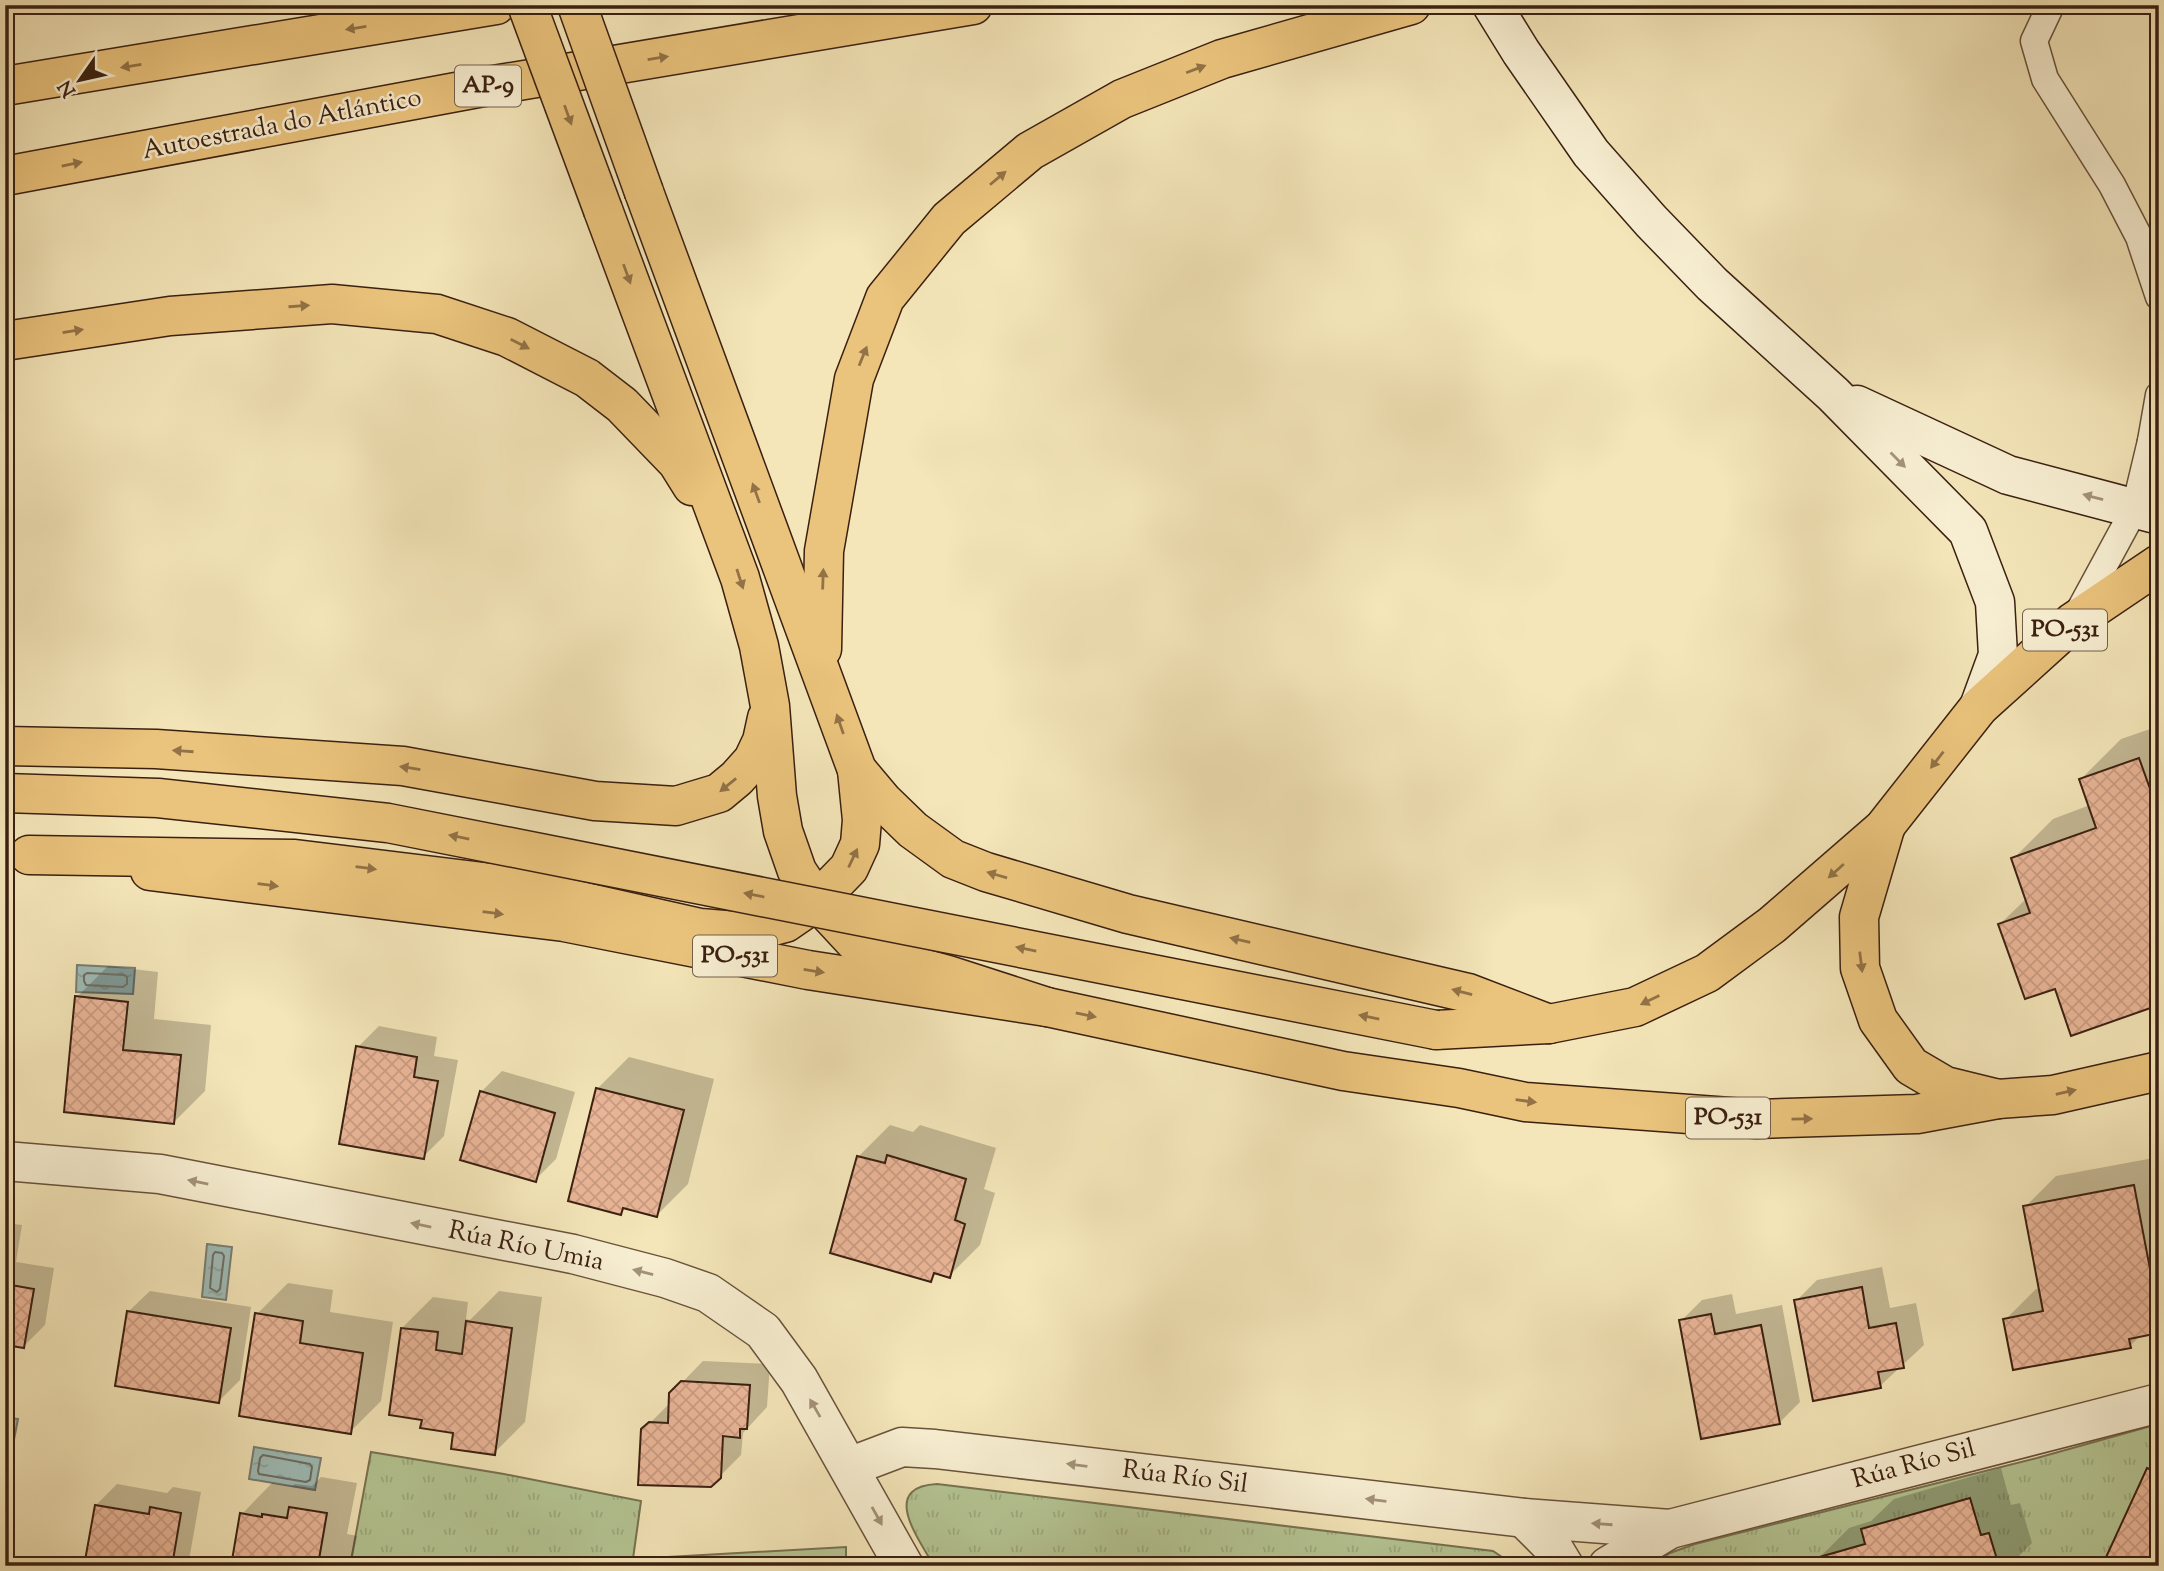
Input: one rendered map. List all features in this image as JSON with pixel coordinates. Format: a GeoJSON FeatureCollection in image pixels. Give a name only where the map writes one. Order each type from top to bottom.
{"type":"FeatureCollection","features":[{"type":"Feature","properties":{"kind":"main road"},"geometry":{"type":"LineString","coordinates":[[5,86],[496,5]]}},
{"type":"Feature","properties":{"kind":"main road"},"geometry":{"type":"LineString","coordinates":[[527,5],[740,578],[759,646],[770,706],[777,796],[783,831],[797,871],[817,901],[856,942],[889,959],[1046,1007]]}},
{"type":"Feature","properties":{"kind":"main road"},"geometry":{"type":"LineString","coordinates":[[17,855],[295,859],[514,886],[700,928],[736,931],[785,923],[817,901],[849,868],[860,844],[862,820],[857,770],[577,5]]}},
{"type":"Feature","properties":{"kind":"main road","name":"Autoestrada do Atlántico"},"geometry":{"type":"LineString","coordinates":[[5,176],[495,85],[973,5]]}},
{"type":"Feature","properties":{"kind":"main road"},"geometry":{"type":"LineString","coordinates":[[822,672],[824,551],[853,379],[885,299],[949,219],[1030,151],[1122,99],[1222,59],[1411,5]]}},
{"type":"Feature","properties":{"kind":"main road"},"geometry":{"type":"LineString","coordinates":[[5,341],[170,316],[332,304],[437,314],[508,337],[587,378],[622,405],[677,462],[725,539]]}},
{"type":"Feature","properties":{"kind":"main road","name":"PO-531"},"geometry":{"type":"LineString","coordinates":[[5,793],[158,798],[388,823],[1436,1030],[1549,1024],[1635,1007],[1707,972],[1772,925],[1886,825],[1979,707],[2073,622],[2159,564]]}},
{"type":"Feature","properties":{"kind":"main road"},"geometry":{"type":"LineString","coordinates":[[5,746],[156,749],[403,766],[595,801],[676,806],[719,793],[737,778],[753,760],[762,741],[770,706]]}},
{"type":"Feature","properties":{"kind":"main road"},"geometry":{"type":"LineString","coordinates":[[857,770],[883,801],[913,830],[953,859],[986,872],[1128,914],[1468,993],[1549,1024]]}},
{"type":"Feature","properties":{"kind":"main road"},"geometry":{"type":"LineString","coordinates":[[1886,825],[1859,917],[1860,968],[1878,1020],[1911,1066],[1945,1086],[1998,1099]]}},
{"type":"Feature","properties":{"kind":"main road","name":"PO-531"},"geometry":{"type":"LineString","coordinates":[[17,855],[564,922],[808,971],[1046,1007],[1343,1071],[1459,1088],[1525,1102],[1757,1119],[1917,1114],[1998,1099],[2053,1095],[2159,1071]]}},
{"type":"Feature","properties":{"kind":"street"},"geometry":{"type":"LineString","coordinates":[[1492,5],[1591,153],[1651,221],[1712,284],[1833,394],[1968,530],[1995,602],[1998,655],[1979,707]]}},
{"type":"Feature","properties":{"kind":"street"},"geometry":{"type":"LineString","coordinates":[[1833,394],[2008,475],[2147,512]]}},
{"type":"Feature","properties":{"kind":"street","name":"Rúa Río Umia"},"geometry":{"type":"LineString","coordinates":[[5,1161],[160,1174],[573,1254],[665,1278],[708,1293],[763,1331],[799,1380],[904,1566]]}},
{"type":"Feature","properties":{"kind":"street","name":"Rúa Río Sil"},"geometry":{"type":"LineString","coordinates":[[1608,1566],[1670,1529],[2159,1403]]}},
{"type":"Feature","properties":{"kind":"street","name":"Rúa Río Sil"},"geometry":{"type":"LineString","coordinates":[[849,1467],[902,1447],[935,1449],[1524,1518],[1670,1529]]}},
{"type":"Feature","properties":{"kind":"street"},"geometry":{"type":"LineString","coordinates":[[1524,1518],[1552,1546],[1564,1566]]}},
{"type":"Feature","properties":{"kind":"lane"},"geometry":{"type":"LineString","coordinates":[[2051,5],[2034,41],[2045,79],[2112,185],[2139,237],[2159,297]]}},
{"type":"Feature","properties":{"kind":"lane"},"geometry":{"type":"LineString","coordinates":[[2073,622],[2147,512],[2159,395]]}},
{"type":"Feature","properties":{"kind":"green space"},"geometry":{"type":"Polygon","coordinates":[[[2159,1425],[2159,1566],[1651,1566],[1670,1553],[1695,1544],[2159,1425]]]}},
{"type":"Feature","properties":{"kind":"green space"},"geometry":{"type":"Polygon","coordinates":[[[371,1452],[504,1474],[641,1501],[632,1566],[350,1566],[371,1452]]]}},
{"type":"Feature","properties":{"kind":"green space"},"geometry":{"type":"Polygon","coordinates":[[[937,1484],[1493,1551],[1515,1566],[934,1566],[913,1529],[907,1504],[910,1494],[920,1487],[937,1484]]]}},
{"type":"Feature","properties":{"kind":"green space"},"geometry":{"type":"Polygon","coordinates":[[[846,1547],[846,1566],[632,1566],[633,1559],[846,1547]]]}},
{"type":"Feature","properties":{"kind":"water"},"geometry":{"type":"Polygon","coordinates":[[[77,965],[135,968],[133,994],[76,992],[77,965]]]}},
{"type":"Feature","properties":{"kind":"water"},"geometry":{"type":"Polygon","coordinates":[[[207,1244],[232,1247],[226,1300],[202,1297],[207,1244]]]}},
{"type":"Feature","properties":{"kind":"water"},"geometry":{"type":"Polygon","coordinates":[[[5,1417],[18,1419],[12,1450],[5,1449],[5,1417]]]}},
{"type":"Feature","properties":{"kind":"water"},"geometry":{"type":"Polygon","coordinates":[[[254,1447],[321,1458],[315,1490],[249,1479],[254,1447]]]}},
{"type":"Feature","properties":{"kind":"building"},"geometry":{"type":"Polygon","coordinates":[[[2139,758],[2159,814],[2159,1005],[2071,1036],[2055,989],[2025,999],[1998,924],[2030,913],[2011,858],[2096,828],[2079,779],[2139,758]]]}},
{"type":"Feature","properties":{"kind":"building"},"geometry":{"type":"Polygon","coordinates":[[[75,996],[128,1002],[123,1050],[181,1055],[174,1124],[64,1112],[75,996]]]}},
{"type":"Feature","properties":{"kind":"building"},"geometry":{"type":"Polygon","coordinates":[[[356,1046],[417,1057],[414,1077],[438,1081],[424,1159],[339,1144],[356,1046]]]}},
{"type":"Feature","properties":{"kind":"building"},"geometry":{"type":"Polygon","coordinates":[[[596,1088],[684,1110],[657,1217],[623,1208],[621,1215],[568,1201],[596,1088]]]}},
{"type":"Feature","properties":{"kind":"building"},"geometry":{"type":"Polygon","coordinates":[[[480,1091],[555,1113],[536,1182],[460,1160],[480,1091]]]}},
{"type":"Feature","properties":{"kind":"building"},"geometry":{"type":"Polygon","coordinates":[[[887,1155],[966,1179],[955,1220],[965,1224],[950,1278],[934,1273],[931,1282],[830,1253],[857,1156],[885,1163],[887,1155]]]}},
{"type":"Feature","properties":{"kind":"building"},"geometry":{"type":"Polygon","coordinates":[[[2134,1185],[2159,1316],[2159,1333],[2129,1339],[2131,1348],[2013,1370],[2003,1319],[2043,1311],[2023,1206],[2134,1185]]]}},
{"type":"Feature","properties":{"kind":"building"},"geometry":{"type":"Polygon","coordinates":[[[5,1284],[34,1289],[24,1348],[5,1345],[5,1284]]]}},
{"type":"Feature","properties":{"kind":"building"},"geometry":{"type":"Polygon","coordinates":[[[1862,1287],[1869,1328],[1896,1323],[1904,1368],[1878,1372],[1881,1388],[1813,1401],[1794,1300],[1862,1287]]]}},
{"type":"Feature","properties":{"kind":"building"},"geometry":{"type":"Polygon","coordinates":[[[127,1311],[231,1328],[219,1403],[115,1386],[127,1311]]]}},
{"type":"Feature","properties":{"kind":"building"},"geometry":{"type":"Polygon","coordinates":[[[255,1313],[303,1321],[300,1343],[363,1353],[351,1434],[239,1416],[255,1313]]]}},
{"type":"Feature","properties":{"kind":"building"},"geometry":{"type":"Polygon","coordinates":[[[1711,1314],[1715,1334],[1761,1325],[1780,1424],[1701,1439],[1679,1320],[1711,1314]]]}},
{"type":"Feature","properties":{"kind":"building"},"geometry":{"type":"Polygon","coordinates":[[[466,1321],[512,1328],[495,1455],[451,1449],[453,1433],[420,1428],[422,1420],[389,1415],[401,1328],[438,1332],[436,1350],[462,1354],[466,1321]]]}},
{"type":"Feature","properties":{"kind":"building"},"geometry":{"type":"Polygon","coordinates":[[[681,1381],[750,1385],[747,1429],[740,1429],[740,1438],[723,1436],[721,1478],[711,1487],[638,1485],[641,1429],[649,1422],[668,1423],[669,1393],[681,1381]]]}},
{"type":"Feature","properties":{"kind":"building"},"geometry":{"type":"Polygon","coordinates":[[[2147,1468],[2159,1473],[2159,1566],[2102,1566],[2147,1468]]]}},
{"type":"Feature","properties":{"kind":"building"},"geometry":{"type":"Polygon","coordinates":[[[1970,1498],[1981,1535],[1989,1533],[1999,1566],[1818,1566],[1816,1558],[1865,1544],[1861,1529],[1970,1498]]]}},
{"type":"Feature","properties":{"kind":"building"},"geometry":{"type":"Polygon","coordinates":[[[95,1505],[149,1514],[150,1507],[181,1513],[172,1566],[84,1566],[95,1505]]]}},
{"type":"Feature","properties":{"kind":"building"},"geometry":{"type":"Polygon","coordinates":[[[289,1507],[327,1513],[318,1565],[323,1566],[231,1566],[240,1513],[287,1518],[289,1507]]]}}]}
